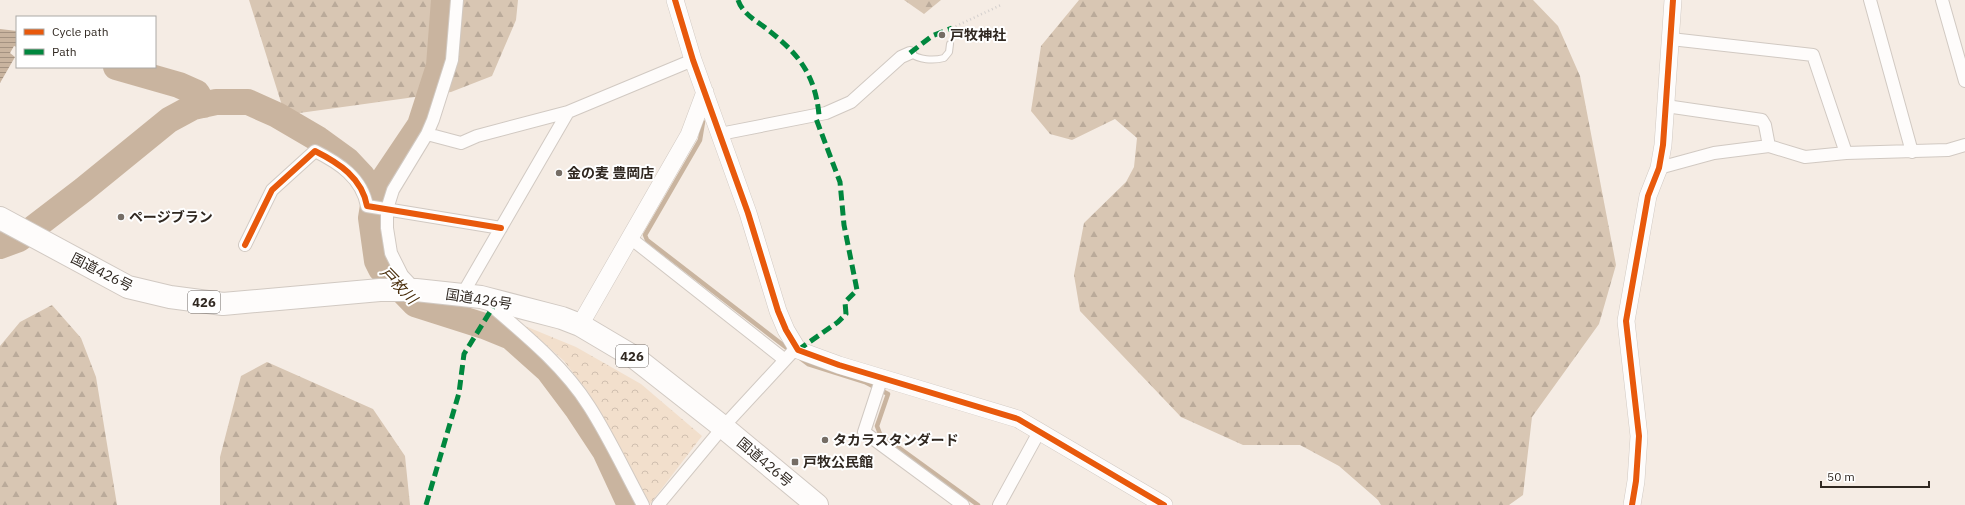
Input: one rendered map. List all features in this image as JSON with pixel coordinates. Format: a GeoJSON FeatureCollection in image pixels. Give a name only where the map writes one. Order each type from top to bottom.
{"type":"FeatureCollection","features":[{"type":"Feature","properties":{"kind":"highway","name":"国道426号"},"geometry":{"type":"LineString","coordinates":[[7,222],[128,287],[170,297],[223,304],[380,290],[412,290],[471,296],[555,316],[580,325],[634,357],[723,427],[817,505]]}},
{"type":"Feature","properties":{"kind":"street"},"geometry":{"type":"LineString","coordinates":[[412,290],[402,275],[391,253],[387,228],[387,209],[393,190],[427,134],[452,60],[457,0]]}},
{"type":"Feature","properties":{"kind":"street"},"geometry":{"type":"LineString","coordinates":[[675,0],[693,60],[748,213],[778,311],[786,330],[798,350],[827,361],[1018,419],[1164,505]]}},
{"type":"Feature","properties":{"kind":"street"},"geometry":{"type":"LineString","coordinates":[[1632,505],[1636,481],[1639,436],[1626,321],[1648,196],[1659,168],[1664,145],[1674,0]]}},
{"type":"Feature","properties":{"kind":"street"},"geometry":{"type":"LineString","coordinates":[[1870,0],[1912,152]]}},
{"type":"Feature","properties":{"kind":"street"},"geometry":{"type":"LineString","coordinates":[[1942,0],[1965,81]]}},
{"type":"Feature","properties":{"kind":"street"},"geometry":{"type":"LineString","coordinates":[[1671,39],[1814,55],[1846,153]]}},
{"type":"Feature","properties":{"kind":"street"},"geometry":{"type":"LineString","coordinates":[[720,134],[826,113],[851,102],[901,57],[910,53]]}},
{"type":"Feature","properties":{"kind":"street"},"geometry":{"type":"LineString","coordinates":[[427,134],[461,143],[477,136],[568,112],[693,60]]}},
{"type":"Feature","properties":{"kind":"street"},"geometry":{"type":"LineString","coordinates":[[580,325],[629,237],[689,135],[705,92]]}},
{"type":"Feature","properties":{"kind":"street"},"geometry":{"type":"LineString","coordinates":[[1666,106],[1762,120],[1765,125],[1769,146]]}},
{"type":"Feature","properties":{"kind":"street"},"geometry":{"type":"LineString","coordinates":[[568,112],[501,228],[471,296],[538,347],[566,376],[585,400],[643,505]]}},
{"type":"Feature","properties":{"kind":"street"},"geometry":{"type":"LineString","coordinates":[[1659,168],[1714,153],[1769,146],[1805,157],[1846,153],[1948,150],[1965,146]]}},
{"type":"Feature","properties":{"kind":"street"},"geometry":{"type":"LineString","coordinates":[[245,245],[272,190],[315,151],[327,157],[358,182],[364,193],[367,206],[501,228]]}},
{"type":"Feature","properties":{"kind":"street"},"geometry":{"type":"LineString","coordinates":[[629,237],[785,360]]}},
{"type":"Feature","properties":{"kind":"street"},"geometry":{"type":"LineString","coordinates":[[658,505],[723,427],[797,347]]}},
{"type":"Feature","properties":{"kind":"street"},"geometry":{"type":"LineString","coordinates":[[882,377],[864,432],[963,505]]}},
{"type":"Feature","properties":{"kind":"street"},"geometry":{"type":"LineString","coordinates":[[999,505],[1039,432]]}},
{"type":"Feature","properties":{"kind":"lane"},"geometry":{"type":"LineString","coordinates":[[910,53],[914,56],[928,59],[944,58],[949,52],[950,44]]}},
{"type":"Feature","properties":{"kind":"path"},"geometry":{"type":"LineString","coordinates":[[952,28],[1001,5]]}},
{"type":"Feature","properties":{"kind":"green space"},"geometry":{"type":"Polygon","coordinates":[[[249,0],[518,0],[516,20],[492,76],[451,92],[285,115],[249,0]]]}},
{"type":"Feature","properties":{"kind":"green space"},"geometry":{"type":"Polygon","coordinates":[[[904,0],[941,0],[924,14],[904,0]]]}},
{"type":"Feature","properties":{"kind":"green space"},"geometry":{"type":"Polygon","coordinates":[[[1079,0],[1533,0],[1558,26],[1580,76],[1616,265],[1599,324],[1532,417],[1523,495],[1509,505],[1381,505],[1378,500],[1339,466],[1300,445],[1243,445],[1181,417],[1080,311],[1074,275],[1084,223],[1126,182],[1134,167],[1137,138],[1115,119],[1072,140],[1050,134],[1031,111],[1041,46],[1079,0]]]}},
{"type":"Feature","properties":{"kind":"green space"},"geometry":{"type":"Polygon","coordinates":[[[52,305],[81,338],[96,377],[117,505],[0,505],[0,346],[20,322],[52,305]]]}},
{"type":"Feature","properties":{"kind":"green space"},"geometry":{"type":"Polygon","coordinates":[[[525,326],[576,347],[641,384],[702,436],[650,504],[588,392],[564,361],[525,326]]]}},
{"type":"Feature","properties":{"kind":"green space"},"geometry":{"type":"Polygon","coordinates":[[[267,362],[373,409],[405,456],[410,505],[220,505],[220,457],[241,376],[267,362]]]}},
{"type":"Feature","properties":{"kind":"shaded area"},"geometry":{"type":"Polygon","coordinates":[[[0,29],[16,31],[16,47],[14,46],[10,53],[15,57],[0,83],[0,29]]]}},
{"type":"Feature","properties":{"kind":"waterway","name":"戸枚川"},"geometry":{"type":"LineString","coordinates":[[444,0],[439,66],[420,125],[385,177],[374,200],[371,218],[377,261],[381,269],[415,304],[484,326],[511,337],[548,370],[578,410],[605,451],[630,505]]}},
{"type":"Feature","properties":{"kind":"waterway"},"geometry":{"type":"LineString","coordinates":[[120,68],[179,85],[197,93],[204,105]]}},
{"type":"Feature","properties":{"kind":"waterway"},"geometry":{"type":"LineString","coordinates":[[0,246],[19,239],[83,190],[169,120],[193,107],[216,102],[248,102],[277,115],[318,139],[347,160],[362,176],[370,187],[374,200]]}},
{"type":"Feature","properties":{"kind":"waterway"},"geometry":{"type":"LineString","coordinates":[[703,122],[700,140],[645,235],[647,240],[792,352]]}},
{"type":"Feature","properties":{"kind":"waterway"},"geometry":{"type":"LineString","coordinates":[[800,358],[808,364],[865,382],[888,394],[877,426],[880,434],[978,505]]}},
{"type":"Feature","properties":{"kind":"marked path"},"geometry":{"type":"LineString","coordinates":[[738,0],[748,15],[785,44],[802,64],[813,86],[819,115]]}},
{"type":"Feature","properties":{"kind":"marked path"},"geometry":{"type":"LineString","coordinates":[[910,53],[932,36],[952,28]]}},
{"type":"Feature","properties":{"kind":"marked path"},"geometry":{"type":"LineString","coordinates":[[798,350],[838,322],[846,314],[845,302],[857,290],[844,225],[840,182],[815,116]]}},
{"type":"Feature","properties":{"kind":"marked path"},"geometry":{"type":"LineString","coordinates":[[426,505],[459,393],[464,354],[493,307]]}},
{"type":"Feature","properties":{"kind":"cycle path"},"geometry":{"type":"LineString","coordinates":[[675,0],[693,60],[748,213],[778,311],[786,330],[798,350],[839,365],[1018,419],[1164,505]]}},
{"type":"Feature","properties":{"kind":"cycle path"},"geometry":{"type":"LineString","coordinates":[[1632,505],[1636,481],[1639,436],[1626,321],[1648,196],[1659,168],[1663,145],[1673,0]]}},
{"type":"Feature","properties":{"kind":"cycle path"},"geometry":{"type":"LineString","coordinates":[[245,245],[272,190],[315,151],[341,166],[355,179],[360,187],[367,206],[501,228]]}},
{"type":"Feature","properties":{"kind":"place","name":"戸牧神社"},"geometry":{"type":"Point","coordinates":[942,35]}},
{"type":"Feature","properties":{"kind":"place","name":"金の麦 豊岡店"},"geometry":{"type":"Point","coordinates":[559,173]}},
{"type":"Feature","properties":{"kind":"place","name":"ページブラン"},"geometry":{"type":"Point","coordinates":[121,217]}},
{"type":"Feature","properties":{"kind":"place","name":"タカラスタンダード"},"geometry":{"type":"Point","coordinates":[825,440]}},
{"type":"Feature","properties":{"kind":"place","name":"戸牧公民館"},"geometry":{"type":"Point","coordinates":[795,462]}}]}
